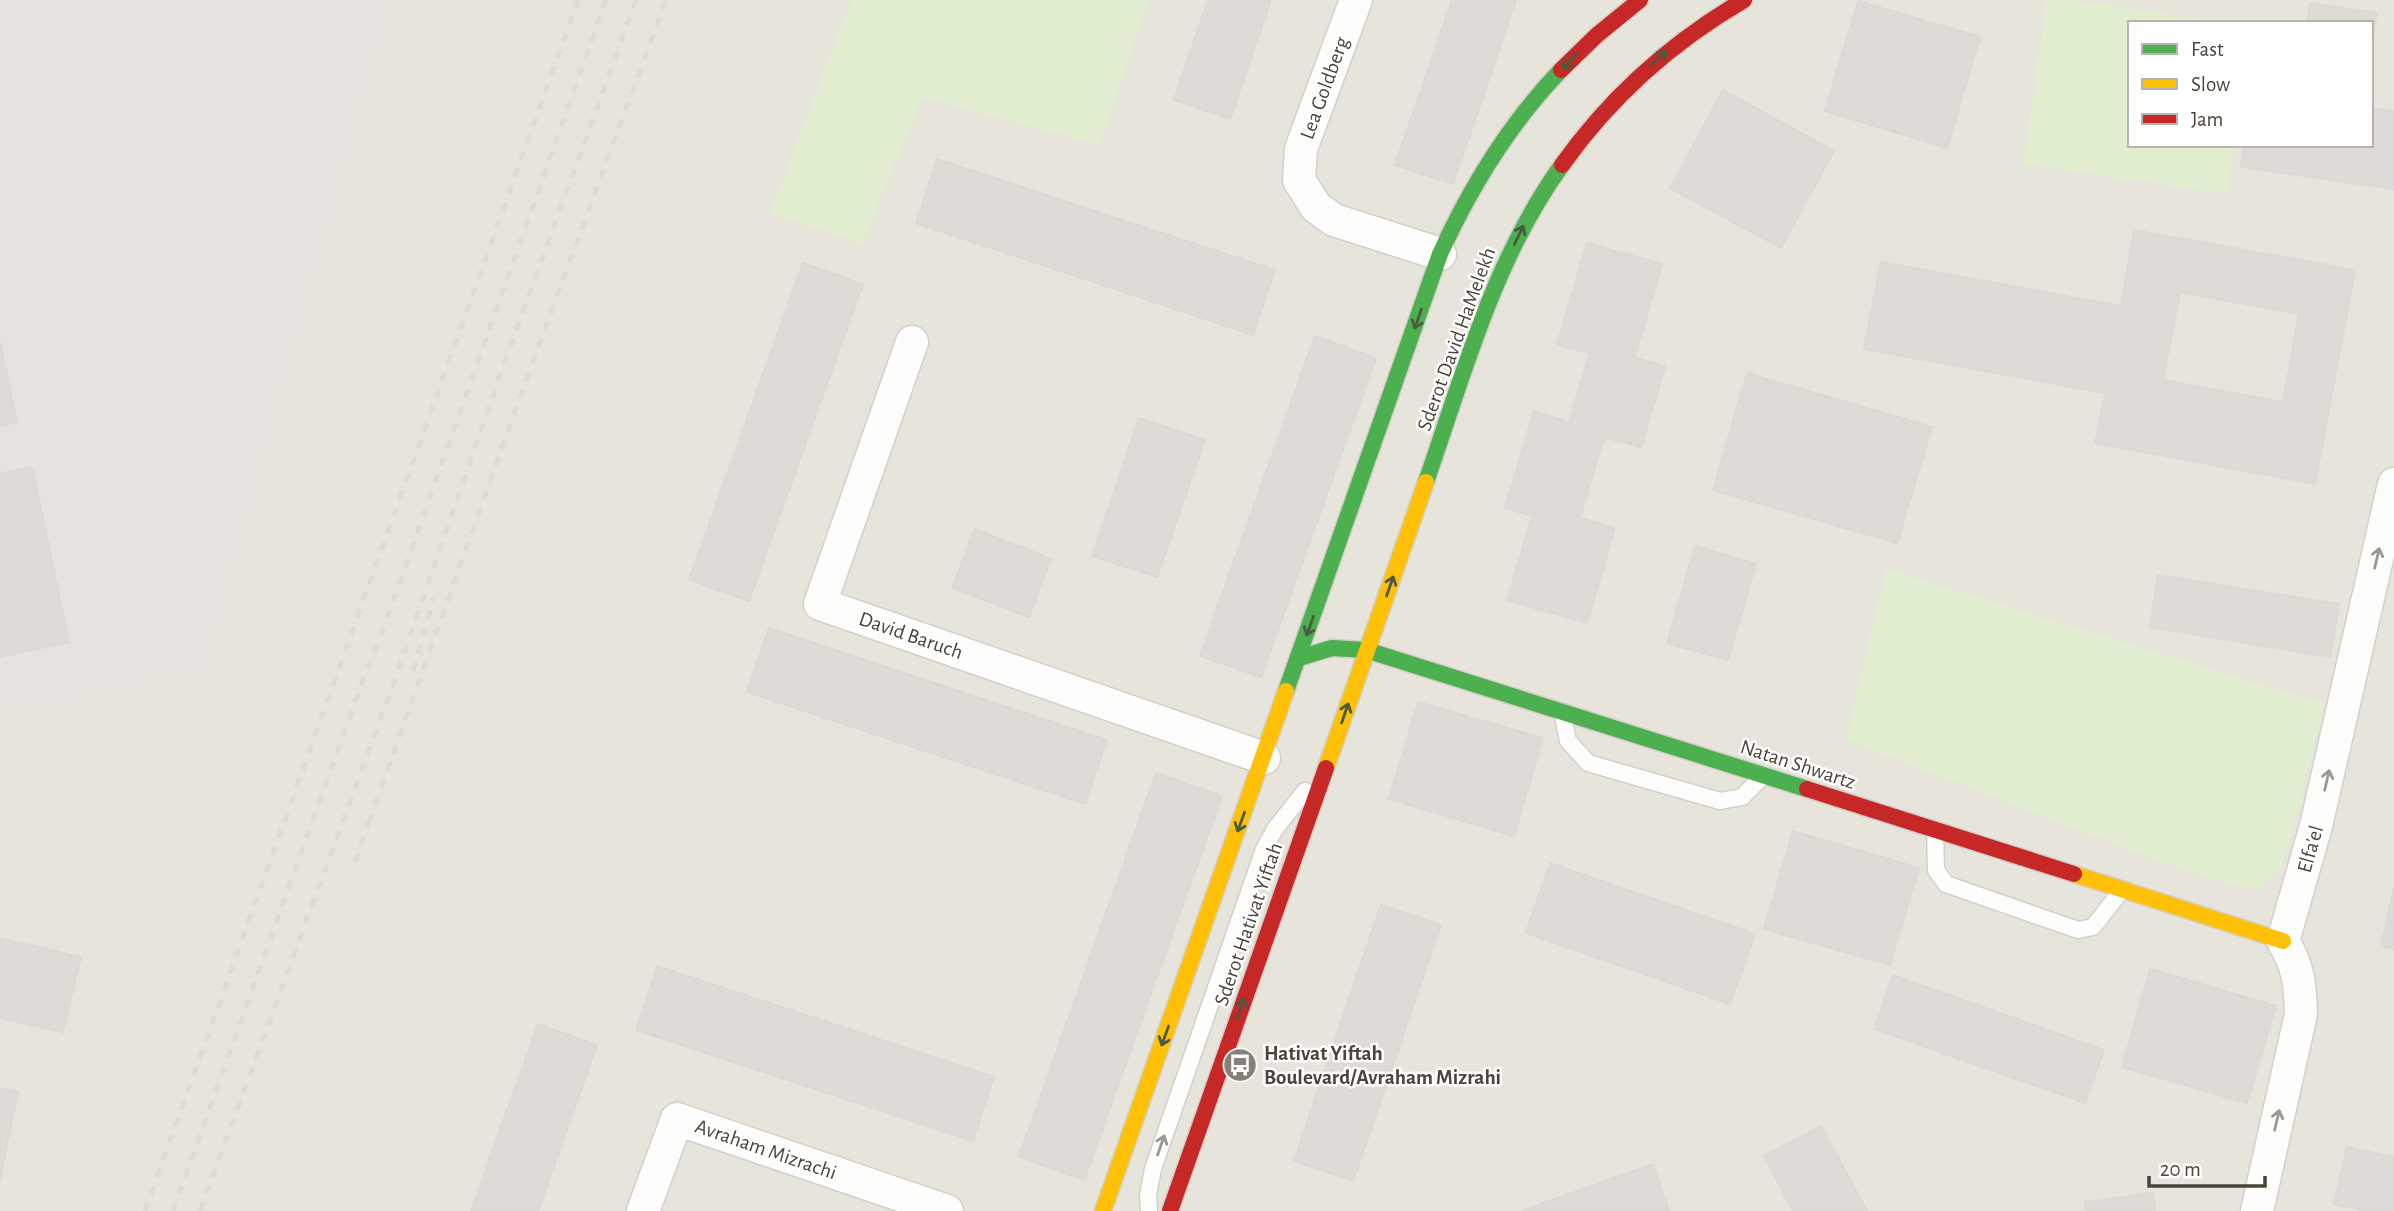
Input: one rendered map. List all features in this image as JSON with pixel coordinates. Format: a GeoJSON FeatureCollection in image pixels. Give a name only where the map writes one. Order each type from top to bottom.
{"type":"FeatureCollection","features":[{"type":"Feature","properties":{"kind":"main road","name":"Sderot David HaMelekh"},"geometry":{"type":"LineString","coordinates":[[1299,658],[1440,254],[1460,212],[1486,165],[1524,113],[1570,61],[1620,14],[1640,0]]}},
{"type":"Feature","properties":{"kind":"main road","name":"Sderot David HaMelekh"},"geometry":{"type":"LineString","coordinates":[[1366,650],[1498,277],[1528,216],[1573,148],[1617,97],[1670,48],[1744,0]]}},
{"type":"Feature","properties":{"kind":"main road","name":"Natan Shwartz"},"geometry":{"type":"LineString","coordinates":[[1299,658],[1322,648],[1335,646],[1366,650],[2283,941]]}},
{"type":"Feature","properties":{"kind":"main road","name":"Sderot Hativat Yiftah"},"geometry":{"type":"LineString","coordinates":[[1170,1211],[1366,650]]}},
{"type":"Feature","properties":{"kind":"main road","name":"Sderot Hativat Yiftah"},"geometry":{"type":"LineString","coordinates":[[1103,1211],[1299,658]]}},
{"type":"Feature","properties":{"kind":"street","name":"Lea Goldberg"},"geometry":{"type":"LineString","coordinates":[[1356,0],[1301,149],[1299,180],[1315,207],[1334,220],[1440,254]]}},
{"type":"Feature","properties":{"kind":"street","name":"David Baruch"},"geometry":{"type":"LineString","coordinates":[[912,342],[820,604],[1264,758]]}},
{"type":"Feature","properties":{"kind":"street","name":"Elfa'el"},"geometry":{"type":"LineString","coordinates":[[2283,941],[2316,826],[2394,484]]}},
{"type":"Feature","properties":{"kind":"street"},"geometry":{"type":"LineString","coordinates":[[2257,1211],[2301,1014],[2296,963],[2283,941]]}},
{"type":"Feature","properties":{"kind":"street","name":"Avraham Mizrachi"},"geometry":{"type":"LineString","coordinates":[[643,1211],[677,1119],[947,1211]]}},
{"type":"Feature","properties":{"kind":"lane"},"geometry":{"type":"LineString","coordinates":[[1561,710],[1568,741],[1588,763],[1720,802],[1742,797],[1765,775]]}},
{"type":"Feature","properties":{"kind":"lane"},"geometry":{"type":"LineString","coordinates":[[1149,1211],[1148,1195],[1153,1169],[1264,849],[1287,811],[1323,775]]}},
{"type":"Feature","properties":{"kind":"lane"},"geometry":{"type":"LineString","coordinates":[[1935,830],[1936,870],[1946,884],[2078,930],[2093,927],[2123,889]]}},
{"type":"Feature","properties":{"kind":"shaded area"},"geometry":{"type":"Polygon","coordinates":[[[0,0],[2394,0],[2394,1211],[0,1211],[0,0]]]}},
{"type":"Feature","properties":{"kind":"shaded area"},"geometry":{"type":"Polygon","coordinates":[[[0,0],[393,0],[206,672],[0,718],[0,0]]]}},
{"type":"Feature","properties":{"kind":"green space"},"geometry":{"type":"Polygon","coordinates":[[[851,0],[1147,0],[1099,145],[922,97],[862,244],[770,213],[851,0]]]}},
{"type":"Feature","properties":{"kind":"green space"},"geometry":{"type":"Polygon","coordinates":[[[2047,0],[2074,0],[2213,21],[2128,21],[2128,147],[2235,147],[2227,194],[2023,164],[2047,0]]]}},
{"type":"Feature","properties":{"kind":"green space"},"geometry":{"type":"Polygon","coordinates":[[[1886,569],[2324,704],[2288,848],[2279,870],[2260,888],[2235,886],[2161,862],[1846,740],[1886,569]]]}},
{"type":"Feature","properties":{"kind":"building"},"geometry":{"type":"Polygon","coordinates":[[[1208,0],[1271,0],[1230,119],[1174,100],[1208,0]]]}},
{"type":"Feature","properties":{"kind":"building"},"geometry":{"type":"Polygon","coordinates":[[[1452,0],[1516,0],[1453,184],[1395,165],[1452,0]]]}},
{"type":"Feature","properties":{"kind":"building"},"geometry":{"type":"Polygon","coordinates":[[[1858,1],[1980,37],[1947,148],[1825,111],[1858,1]]]}},
{"type":"Feature","properties":{"kind":"building"},"geometry":{"type":"Polygon","coordinates":[[[2310,3],[2377,13],[2373,37],[2373,21],[2307,21],[2310,3]]]}},
{"type":"Feature","properties":{"kind":"building"},"geometry":{"type":"Polygon","coordinates":[[[1723,90],[1834,151],[1781,248],[1670,188],[1723,90]]]}},
{"type":"Feature","properties":{"kind":"building"},"geometry":{"type":"Polygon","coordinates":[[[2373,108],[2394,111],[2394,189],[2241,167],[2244,147],[2373,147],[2373,108]]]}},
{"type":"Feature","properties":{"kind":"building"},"geometry":{"type":"Polygon","coordinates":[[[937,159],[1275,270],[1253,335],[916,223],[937,159]]]}},
{"type":"Feature","properties":{"kind":"building"},"geometry":{"type":"Polygon","coordinates":[[[2134,230],[2355,270],[2315,484],[2095,443],[2105,393],[1864,349],[1881,262],[2121,306],[2134,230]],[[2180,292],[2163,380],[2283,402],[2299,314],[2180,292]]]}},
{"type":"Feature","properties":{"kind":"building"},"geometry":{"type":"Polygon","coordinates":[[[1587,243],[1662,264],[1635,357],[1665,367],[1641,447],[1604,437],[1580,518],[1615,528],[1587,623],[1507,600],[1532,516],[1505,508],[1534,411],[1569,422],[1590,353],[1557,345],[1587,243]]]}},
{"type":"Feature","properties":{"kind":"building"},"geometry":{"type":"Polygon","coordinates":[[[803,263],[863,284],[749,601],[689,580],[803,263]]]}},
{"type":"Feature","properties":{"kind":"building"},"geometry":{"type":"Polygon","coordinates":[[[1315,336],[1376,358],[1261,677],[1200,656],[1315,336]]]}},
{"type":"Feature","properties":{"kind":"building"},"geometry":{"type":"Polygon","coordinates":[[[0,342],[17,422],[0,426],[0,342]]]}},
{"type":"Feature","properties":{"kind":"building"},"geometry":{"type":"Polygon","coordinates":[[[1747,373],[1932,427],[1897,543],[1713,490],[1747,373]]]}},
{"type":"Feature","properties":{"kind":"building"},"geometry":{"type":"Polygon","coordinates":[[[1139,418],[1205,440],[1157,577],[1092,556],[1139,418]]]}},
{"type":"Feature","properties":{"kind":"building"},"geometry":{"type":"Polygon","coordinates":[[[32,467],[69,642],[0,657],[0,474],[32,467]]]}},
{"type":"Feature","properties":{"kind":"building"},"geometry":{"type":"Polygon","coordinates":[[[975,529],[1051,559],[1029,617],[952,588],[975,529]]]}},
{"type":"Feature","properties":{"kind":"building"},"geometry":{"type":"Polygon","coordinates":[[[1695,546],[1756,564],[1728,660],[1667,643],[1695,546]]]}},
{"type":"Feature","properties":{"kind":"building"},"geometry":{"type":"Polygon","coordinates":[[[2158,575],[2339,604],[2330,657],[2150,627],[2158,575]]]}},
{"type":"Feature","properties":{"kind":"building"},"geometry":{"type":"Polygon","coordinates":[[[769,628],[1107,740],[1085,804],[747,692],[769,628]]]}},
{"type":"Feature","properties":{"kind":"building"},"geometry":{"type":"Polygon","coordinates":[[[1418,702],[1543,738],[1514,836],[1389,799],[1418,702]]]}},
{"type":"Feature","properties":{"kind":"building"},"geometry":{"type":"Polygon","coordinates":[[[1156,773],[1222,796],[1084,1180],[1019,1157],[1156,773]]]}},
{"type":"Feature","properties":{"kind":"building"},"geometry":{"type":"Polygon","coordinates":[[[1793,831],[1919,868],[1890,965],[1764,929],[1793,831]]]}},
{"type":"Feature","properties":{"kind":"building"},"geometry":{"type":"Polygon","coordinates":[[[1550,863],[1755,934],[1730,1004],[1526,933],[1550,863]]]}},
{"type":"Feature","properties":{"kind":"building"},"geometry":{"type":"Polygon","coordinates":[[[2394,888],[2394,949],[2381,946],[2394,888]]]}},
{"type":"Feature","properties":{"kind":"building"},"geometry":{"type":"Polygon","coordinates":[[[1381,905],[1441,925],[1353,1181],[1294,1161],[1381,905]]]}},
{"type":"Feature","properties":{"kind":"building"},"geometry":{"type":"Polygon","coordinates":[[[0,938],[81,957],[63,1032],[0,1018],[0,938]]]}},
{"type":"Feature","properties":{"kind":"building"},"geometry":{"type":"Polygon","coordinates":[[[657,966],[994,1077],[973,1141],[636,1030],[657,966]]]}},
{"type":"Feature","properties":{"kind":"building"},"geometry":{"type":"Polygon","coordinates":[[[2150,969],[2276,1006],[2247,1103],[2122,1067],[2150,969]]]}},
{"type":"Feature","properties":{"kind":"building"},"geometry":{"type":"Polygon","coordinates":[[[1893,975],[2104,1050],[2085,1103],[1874,1029],[1893,975]]]}},
{"type":"Feature","properties":{"kind":"building"},"geometry":{"type":"Polygon","coordinates":[[[538,1024],[597,1045],[538,1211],[471,1211],[538,1024]]]}},
{"type":"Feature","properties":{"kind":"building"},"geometry":{"type":"Polygon","coordinates":[[[0,1088],[18,1091],[0,1179],[0,1088]]]}},
{"type":"Feature","properties":{"kind":"building"},"geometry":{"type":"Polygon","coordinates":[[[1821,1126],[1867,1211],[1793,1211],[1764,1156],[1821,1126]]]}},
{"type":"Feature","properties":{"kind":"building"},"geometry":{"type":"Polygon","coordinates":[[[2347,1147],[2394,1157],[2394,1211],[2365,1211],[2334,1204],[2347,1147]]]}},
{"type":"Feature","properties":{"kind":"building"},"geometry":{"type":"Polygon","coordinates":[[[1653,1164],[1669,1211],[1521,1211],[1653,1164]]]}},
{"type":"Feature","properties":{"kind":"building"},"geometry":{"type":"Polygon","coordinates":[[[2153,1193],[2155,1211],[2086,1211],[2085,1202],[2153,1193]]]}},
{"type":"Feature","properties":{"kind":"railway"},"geometry":{"type":"LineString","coordinates":[[145,1211],[578,0]]}},
{"type":"Feature","properties":{"kind":"railway"},"geometry":{"type":"LineString","coordinates":[[173,1211],[606,0]]}},
{"type":"Feature","properties":{"kind":"railway"},"geometry":{"type":"LineString","coordinates":[[200,1211],[395,679],[501,372],[636,0]]}},
{"type":"Feature","properties":{"kind":"railway"},"geometry":{"type":"LineString","coordinates":[[369,822],[519,400],[666,0]]}},
{"type":"Feature","properties":{"kind":"railway"},"geometry":{"type":"LineString","coordinates":[[413,671],[434,597]]}},
{"type":"Feature","properties":{"kind":"railway"},"geometry":{"type":"LineString","coordinates":[[355,862],[372,812]]}},
{"type":"Feature","properties":{"kind":"traffic: fast"},"geometry":{"type":"LineString","coordinates":[[1286,691],[1440,254],[1478,180],[1508,134],[1561,70]]}},
{"type":"Feature","properties":{"kind":"traffic: fast"},"geometry":{"type":"LineString","coordinates":[[1426,482],[1499,278],[1538,201],[1562,165]]}},
{"type":"Feature","properties":{"kind":"traffic: fast"},"geometry":{"type":"LineString","coordinates":[[1299,658],[1332,648],[1366,650],[1807,789]]}},
{"type":"Feature","properties":{"kind":"traffic: slow"},"geometry":{"type":"LineString","coordinates":[[1326,768],[1426,482]]}},
{"type":"Feature","properties":{"kind":"traffic: slow"},"geometry":{"type":"LineString","coordinates":[[1103,1211],[1286,691]]}},
{"type":"Feature","properties":{"kind":"traffic: slow"},"geometry":{"type":"LineString","coordinates":[[2074,874],[2283,941]]}},
{"type":"Feature","properties":{"kind":"traffic: jam"},"geometry":{"type":"LineString","coordinates":[[1561,70],[1597,35],[1640,0]]}},
{"type":"Feature","properties":{"kind":"traffic: jam"},"geometry":{"type":"LineString","coordinates":[[1562,165],[1601,116],[1644,72],[1692,34],[1744,0]]}},
{"type":"Feature","properties":{"kind":"traffic: jam"},"geometry":{"type":"LineString","coordinates":[[1170,1211],[1326,768]]}},
{"type":"Feature","properties":{"kind":"traffic: jam"},"geometry":{"type":"LineString","coordinates":[[1807,789],[2074,874]]}},
{"type":"Feature","properties":{"kind":"place","name":"Hativat Yiftah Boulevard/Avraham Mizrahi"},"geometry":{"type":"Point","coordinates":[1240,1065]}}]}
